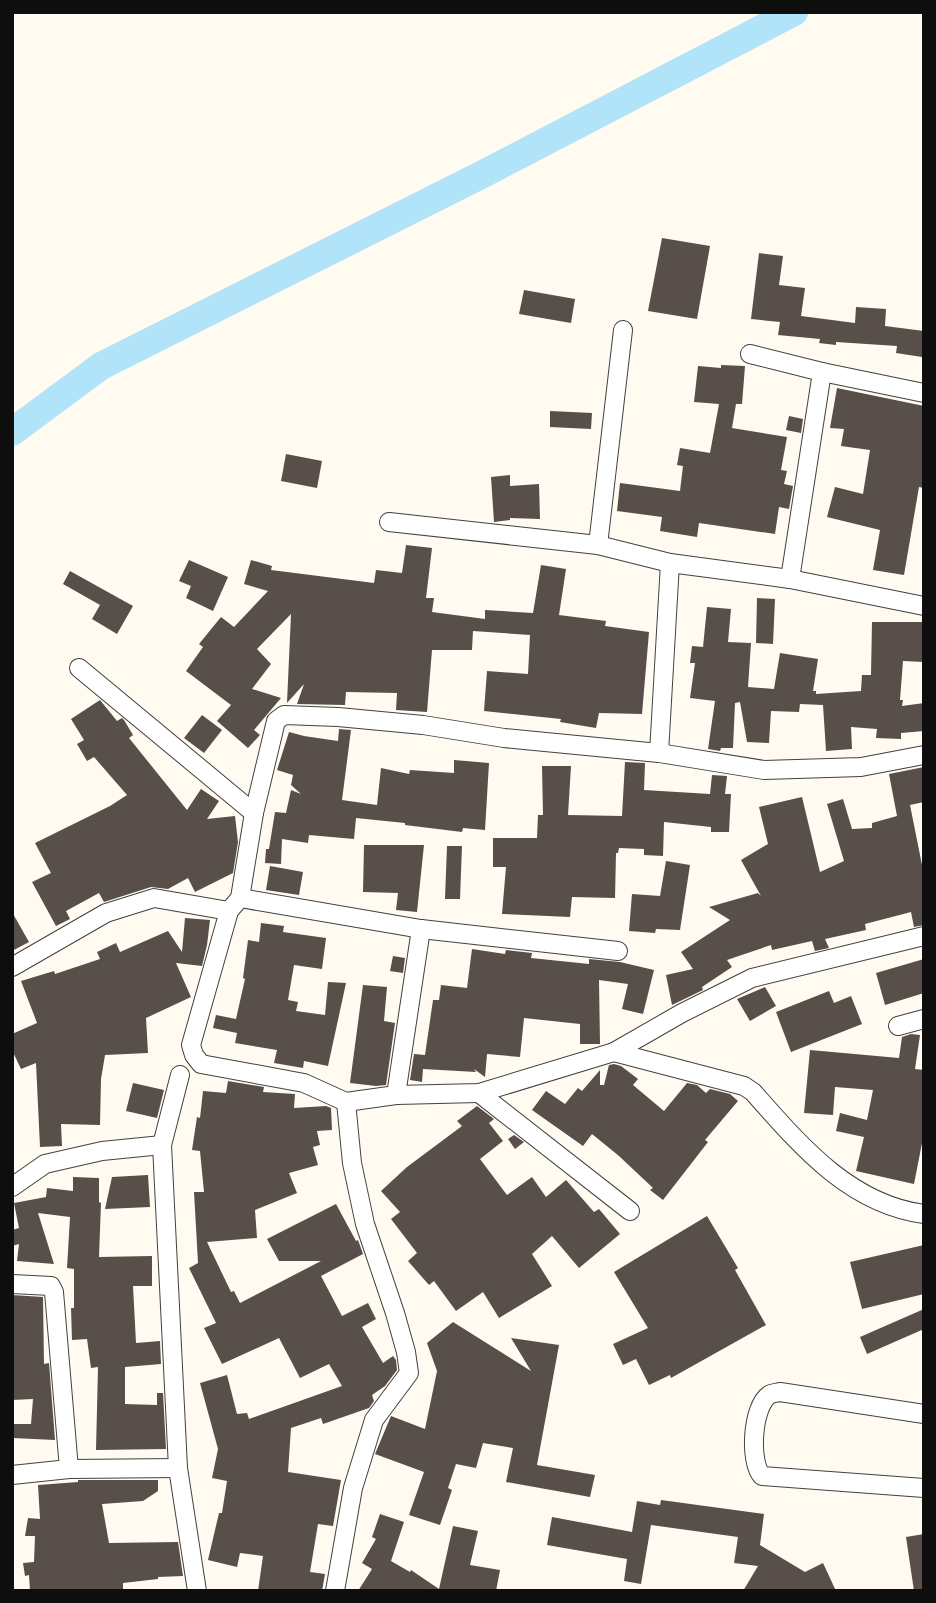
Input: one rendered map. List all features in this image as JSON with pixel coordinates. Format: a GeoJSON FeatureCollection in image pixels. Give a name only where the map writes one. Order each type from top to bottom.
{"type":"FeatureCollection","features":[{"type":"Feature","properties":{"kind":"street"},"geometry":{"type":"LineString","coordinates":[[598,545],[623,330]]}},
{"type":"Feature","properties":{"kind":"street"},"geometry":{"type":"LineString","coordinates":[[750,354],[924,393]]}},
{"type":"Feature","properties":{"kind":"street"},"geometry":{"type":"LineString","coordinates":[[790,579],[822,372]]}},
{"type":"Feature","properties":{"kind":"street"},"geometry":{"type":"LineString","coordinates":[[389,522],[598,545],[670,563],[790,579],[924,606]]}},
{"type":"Feature","properties":{"kind":"street"},"geometry":{"type":"LineString","coordinates":[[659,752],[670,563]]}},
{"type":"Feature","properties":{"kind":"street"},"geometry":{"type":"LineString","coordinates":[[79,668],[254,813]]}},
{"type":"Feature","properties":{"kind":"street"},"geometry":{"type":"LineString","coordinates":[[924,755],[862,767],[764,770],[659,752],[504,738],[398,723],[284,715],[276,721],[234,905],[191,1045],[201,1065],[304,1083],[346,1102],[396,1095],[479,1093],[614,1052],[682,1013],[752,978],[924,936]]}},
{"type":"Feature","properties":{"kind":"street"},"geometry":{"type":"LineString","coordinates":[[12,967],[106,913],[154,898],[234,905],[618,951]]}},
{"type":"Feature","properties":{"kind":"street"},"geometry":{"type":"LineString","coordinates":[[396,1095],[421,929]]}},
{"type":"Feature","properties":{"kind":"street"},"geometry":{"type":"LineString","coordinates":[[898,1027],[924,1018]]}},
{"type":"Feature","properties":{"kind":"street"},"geometry":{"type":"LineString","coordinates":[[614,1052],[744,1086],[842,1181],[876,1202],[924,1214]]}},
{"type":"Feature","properties":{"kind":"street"},"geometry":{"type":"LineString","coordinates":[[180,1075],[162,1145],[178,1468],[197,1591]]}},
{"type":"Feature","properties":{"kind":"street"},"geometry":{"type":"LineString","coordinates":[[479,1093],[630,1211]]}},
{"type":"Feature","properties":{"kind":"street"},"geometry":{"type":"LineString","coordinates":[[335,1591],[353,1488],[374,1420],[409,1373],[395,1313],[365,1224],[352,1163],[346,1102]]}},
{"type":"Feature","properties":{"kind":"street"},"geometry":{"type":"LineString","coordinates":[[12,1187],[46,1164],[102,1151],[162,1145]]}},
{"type":"Feature","properties":{"kind":"street"},"geometry":{"type":"LineString","coordinates":[[12,1284],[51,1286],[54,1292],[69,1469]]}},
{"type":"Feature","properties":{"kind":"street"},"geometry":{"type":"LineString","coordinates":[[924,1414],[780,1392],[768,1395],[762,1403],[757,1417],[753,1456],[762,1476],[924,1489]]}},
{"type":"Feature","properties":{"kind":"street"},"geometry":{"type":"LineString","coordinates":[[12,1475],[69,1469],[178,1468]]}},
{"type":"Feature","properties":{"kind":"building"},"geometry":{"type":"Polygon","coordinates":[[[662,238],[710,246],[697,319],[648,311],[662,238]]]}},
{"type":"Feature","properties":{"kind":"building"},"geometry":{"type":"Polygon","coordinates":[[[759,253],[783,256],[779,285],[805,288],[801,316],[855,323],[856,307],[886,309],[885,326],[924,331],[922,357],[896,353],[897,346],[836,342],[836,345],[819,343],[820,339],[778,335],[780,322],[751,319],[759,253]]]}},
{"type":"Feature","properties":{"kind":"building"},"geometry":{"type":"Polygon","coordinates":[[[524,290],[575,299],[571,323],[519,314],[524,290]]]}},
{"type":"Feature","properties":{"kind":"building"},"geometry":{"type":"Polygon","coordinates":[[[721,365],[745,366],[742,404],[736,404],[732,428],[787,437],[781,470],[787,471],[784,484],[793,486],[789,509],[779,507],[775,534],[699,523],[697,537],[660,531],[662,517],[617,511],[620,483],[680,491],[683,466],[677,465],[680,448],[710,453],[719,404],[694,402],[698,366],[721,368],[721,365]]]}},
{"type":"Feature","properties":{"kind":"building"},"geometry":{"type":"Polygon","coordinates":[[[837,388],[924,406],[924,488],[919,487],[904,575],[873,570],[880,530],[827,517],[835,487],[863,494],[870,450],[841,446],[844,429],[830,428],[837,388]]]}},
{"type":"Feature","properties":{"kind":"building"},"geometry":{"type":"Polygon","coordinates":[[[550,411],[592,413],[591,429],[550,427],[550,411]]]}},
{"type":"Feature","properties":{"kind":"building"},"geometry":{"type":"Polygon","coordinates":[[[789,416],[803,419],[801,433],[786,430],[789,416]]]}},
{"type":"Feature","properties":{"kind":"building"},"geometry":{"type":"Polygon","coordinates":[[[286,454],[322,461],[317,488],[281,481],[286,454]]]}},
{"type":"Feature","properties":{"kind":"building"},"geometry":{"type":"Polygon","coordinates":[[[510,475],[510,486],[539,484],[540,519],[510,518],[494,522],[491,477],[510,475]]]}},
{"type":"Feature","properties":{"kind":"building"},"geometry":{"type":"Polygon","coordinates":[[[406,545],[432,548],[426,598],[434,598],[432,612],[485,619],[485,610],[533,613],[541,565],[566,569],[559,615],[606,621],[605,626],[649,632],[642,714],[599,713],[596,728],[560,722],[561,719],[484,711],[487,671],[528,674],[530,635],[473,631],[472,650],[432,650],[427,712],[396,710],[397,693],[346,692],[345,705],[297,704],[304,684],[287,703],[291,614],[257,649],[271,664],[252,689],[281,698],[254,730],[260,735],[248,748],[217,721],[231,705],[186,671],[203,647],[199,644],[221,617],[234,627],[268,591],[244,584],[251,560],[272,566],[271,570],[374,583],[376,570],[402,573],[406,545]]]}},
{"type":"Feature","properties":{"kind":"building"},"geometry":{"type":"Polygon","coordinates":[[[189,560],[228,577],[213,611],[186,598],[191,586],[179,581],[189,560]]]}},
{"type":"Feature","properties":{"kind":"building"},"geometry":{"type":"Polygon","coordinates":[[[70,571],[133,606],[117,634],[92,619],[100,605],[63,584],[70,571]]]}},
{"type":"Feature","properties":{"kind":"building"},"geometry":{"type":"Polygon","coordinates":[[[757,598],[775,599],[773,644],[756,643],[757,598]]]}},
{"type":"Feature","properties":{"kind":"building"},"geometry":{"type":"Polygon","coordinates":[[[707,607],[731,609],[728,642],[751,643],[748,687],[774,689],[780,653],[818,659],[813,691],[816,691],[816,694],[861,691],[862,675],[871,675],[872,622],[924,622],[924,662],[903,661],[900,700],[903,700],[902,706],[924,703],[924,731],[901,733],[901,739],[876,738],[877,729],[851,727],[852,749],[826,751],[823,705],[800,704],[799,712],[771,711],[769,743],[747,742],[740,702],[735,703],[733,748],[721,748],[720,751],[708,749],[715,701],[690,698],[695,663],[690,663],[692,646],[703,647],[707,607]]]}},
{"type":"Feature","properties":{"kind":"building"},"geometry":{"type":"Polygon","coordinates":[[[100,700],[117,721],[122,718],[124,720],[133,735],[129,738],[187,810],[201,789],[219,801],[207,819],[235,816],[238,842],[233,873],[195,892],[188,878],[168,889],[151,887],[104,902],[99,893],[66,911],[70,919],[56,926],[32,882],[51,873],[35,843],[127,795],[94,757],[87,761],[77,744],[84,740],[71,719],[100,700]]]}},
{"type":"Feature","properties":{"kind":"building"},"geometry":{"type":"Polygon","coordinates":[[[202,715],[222,730],[204,753],[184,738],[202,715]]]}},
{"type":"Feature","properties":{"kind":"building"},"geometry":{"type":"Polygon","coordinates":[[[339,729],[351,730],[342,800],[377,805],[381,768],[409,774],[410,770],[454,773],[454,760],[489,763],[485,830],[463,828],[462,832],[356,818],[354,839],[309,835],[308,843],[282,839],[281,864],[265,863],[275,812],[286,813],[291,790],[301,794],[291,785],[293,775],[277,770],[289,732],[338,741],[339,729]]]}},
{"type":"Feature","properties":{"kind":"building"},"geometry":{"type":"Polygon","coordinates":[[[625,762],[645,763],[644,790],[710,794],[712,775],[727,776],[725,794],[731,794],[729,832],[711,832],[711,827],[664,822],[663,856],[644,855],[644,849],[619,848],[616,853],[615,898],[572,897],[570,917],[502,914],[506,867],[493,867],[493,838],[537,838],[538,815],[543,815],[542,766],[571,766],[568,815],[622,816],[625,762]]]}},
{"type":"Feature","properties":{"kind":"building"},"geometry":{"type":"Polygon","coordinates":[[[924,767],[924,802],[910,805],[924,875],[924,925],[914,927],[911,912],[865,924],[866,930],[825,939],[829,948],[815,951],[812,941],[772,950],[771,945],[727,960],[732,967],[702,987],[703,990],[672,1005],[666,975],[693,969],[681,952],[730,920],[709,907],[758,893],[761,896],[741,860],[768,844],[759,807],[802,797],[820,872],[844,861],[827,804],[843,799],[852,829],[872,828],[872,823],[897,816],[889,774],[924,767]]]}},
{"type":"Feature","properties":{"kind":"building"},"geometry":{"type":"Polygon","coordinates":[[[364,845],[424,845],[417,912],[396,910],[398,893],[363,892],[364,845]]]}},
{"type":"Feature","properties":{"kind":"building"},"geometry":{"type":"Polygon","coordinates":[[[447,846],[462,846],[460,899],[445,899],[447,846]]]}},
{"type":"Feature","properties":{"kind":"building"},"geometry":{"type":"Polygon","coordinates":[[[666,861],[690,865],[680,930],[656,929],[655,933],[629,931],[632,894],[660,896],[666,861]]]}},
{"type":"Feature","properties":{"kind":"building"},"geometry":{"type":"Polygon","coordinates":[[[270,866],[303,872],[299,895],[266,890],[270,866]]]}},
{"type":"Feature","properties":{"kind":"building"},"geometry":{"type":"Polygon","coordinates":[[[12,912],[29,942],[12,951],[12,912]]]}},
{"type":"Feature","properties":{"kind":"building"},"geometry":{"type":"Polygon","coordinates":[[[185,918],[210,920],[202,966],[176,963],[191,997],[146,1018],[148,1053],[105,1055],[101,1079],[100,1125],[61,1124],[62,1146],[40,1147],[36,1063],[21,1069],[12,1050],[12,1034],[37,1023],[21,981],[54,971],[55,974],[100,959],[97,952],[116,943],[120,952],[168,931],[182,952],[185,918]]]}},
{"type":"Feature","properties":{"kind":"building"},"geometry":{"type":"Polygon","coordinates":[[[261,923],[284,926],[283,932],[326,938],[322,969],[294,965],[288,1000],[298,1002],[296,1011],[325,1015],[328,982],[346,983],[328,1066],[304,1061],[303,1068],[274,1063],[277,1050],[235,1043],[237,1033],[213,1028],[216,1015],[236,1019],[245,979],[248,940],[259,942],[261,923]]]}},
{"type":"Feature","properties":{"kind":"building"},"geometry":{"type":"Polygon","coordinates":[[[472,949],[505,954],[506,950],[532,953],[531,958],[589,964],[589,959],[620,962],[654,970],[643,1014],[622,1009],[628,984],[599,980],[600,1044],[580,1044],[580,1024],[524,1018],[520,1057],[487,1054],[485,1077],[474,1069],[476,1072],[423,1069],[422,1082],[410,1080],[414,1054],[425,1055],[433,1000],[439,1000],[441,985],[467,988],[472,949]]]}},
{"type":"Feature","properties":{"kind":"building"},"geometry":{"type":"Polygon","coordinates":[[[393,956],[405,958],[403,973],[390,971],[393,956]]]}},
{"type":"Feature","properties":{"kind":"building"},"geometry":{"type":"Polygon","coordinates":[[[924,959],[924,993],[885,1005],[876,973],[924,959]]]}},
{"type":"Feature","properties":{"kind":"building"},"geometry":{"type":"Polygon","coordinates":[[[363,985],[387,987],[384,1021],[395,1023],[386,1085],[350,1083],[363,985]]]}},
{"type":"Feature","properties":{"kind":"building"},"geometry":{"type":"Polygon","coordinates":[[[765,987],[776,1006],[750,1021],[737,999],[765,987]]]}},
{"type":"Feature","properties":{"kind":"building"},"geometry":{"type":"Polygon","coordinates":[[[829,991],[834,1003],[851,996],[862,1024],[791,1052],[776,1012],[829,991]]]}},
{"type":"Feature","properties":{"kind":"building"},"geometry":{"type":"Polygon","coordinates":[[[920,1035],[915,1069],[924,1070],[924,1133],[914,1184],[856,1171],[864,1137],[836,1131],[840,1113],[867,1120],[873,1090],[835,1087],[833,1115],[804,1113],[810,1050],[899,1058],[902,1037],[920,1035]]]}},
{"type":"Feature","properties":{"kind":"building"},"geometry":{"type":"Polygon","coordinates":[[[614,1064],[638,1079],[633,1085],[664,1111],[687,1083],[697,1085],[706,1093],[710,1089],[730,1094],[738,1101],[705,1140],[708,1142],[663,1200],[650,1190],[653,1188],[619,1156],[592,1134],[583,1146],[532,1110],[546,1091],[565,1104],[578,1088],[582,1091],[600,1070],[600,1085],[604,1085],[609,1065],[614,1064]]]}},
{"type":"Feature","properties":{"kind":"building"},"geometry":{"type":"Polygon","coordinates":[[[228,1081],[264,1087],[263,1092],[295,1094],[294,1108],[331,1108],[332,1130],[317,1131],[320,1145],[313,1147],[318,1165],[289,1173],[297,1193],[255,1210],[257,1238],[207,1242],[231,1292],[234,1291],[240,1303],[321,1261],[279,1261],[267,1239],[336,1204],[356,1241],[358,1240],[363,1254],[321,1276],[342,1316],[368,1303],[376,1319],[362,1327],[383,1363],[393,1356],[396,1360],[397,1370],[385,1386],[372,1395],[374,1401],[369,1408],[323,1424],[321,1418],[291,1428],[288,1472],[341,1480],[333,1526],[318,1524],[310,1572],[325,1574],[322,1591],[258,1591],[263,1556],[240,1553],[237,1567],[208,1560],[219,1513],[222,1513],[227,1481],[212,1478],[218,1449],[200,1383],[227,1375],[237,1414],[247,1413],[249,1419],[342,1386],[329,1364],[300,1378],[279,1338],[222,1364],[204,1328],[216,1323],[189,1268],[198,1263],[194,1192],[204,1192],[200,1151],[192,1150],[203,1091],[226,1093],[228,1081]]]}},
{"type":"Feature","properties":{"kind":"building"},"geometry":{"type":"Polygon","coordinates":[[[133,1083],[164,1090],[157,1118],[126,1111],[133,1083]]]}},
{"type":"Feature","properties":{"kind":"building"},"geometry":{"type":"Polygon","coordinates":[[[477,1106],[494,1119],[489,1123],[503,1141],[480,1159],[507,1195],[532,1177],[546,1197],[566,1180],[594,1212],[599,1209],[620,1234],[579,1268],[552,1236],[532,1254],[552,1286],[499,1318],[483,1292],[456,1311],[434,1281],[429,1285],[408,1261],[417,1253],[391,1219],[400,1212],[381,1191],[407,1167],[462,1126],[457,1121],[477,1106]]]}},
{"type":"Feature","properties":{"kind":"building"},"geometry":{"type":"Polygon","coordinates":[[[514,1135],[524,1142],[515,1149],[508,1139],[514,1135]]]}},
{"type":"Feature","properties":{"kind":"building"},"geometry":{"type":"Polygon","coordinates":[[[148,1175],[150,1207],[105,1209],[112,1177],[148,1175]]]}},
{"type":"Feature","properties":{"kind":"building"},"geometry":{"type":"Polygon","coordinates":[[[73,1177],[99,1178],[99,1257],[152,1256],[152,1286],[133,1286],[136,1343],[160,1341],[161,1364],[125,1367],[125,1404],[157,1405],[157,1393],[163,1393],[166,1449],[96,1450],[98,1367],[91,1368],[87,1339],[72,1340],[74,1269],[67,1268],[70,1217],[38,1213],[54,1264],[17,1261],[19,1244],[12,1246],[12,1230],[19,1228],[14,1203],[46,1197],[47,1188],[73,1191],[73,1177]]]}},
{"type":"Feature","properties":{"kind":"building"},"geometry":{"type":"Polygon","coordinates":[[[707,1216],[738,1268],[735,1270],[766,1325],[671,1378],[670,1375],[649,1385],[636,1359],[623,1365],[613,1344],[648,1328],[614,1272],[707,1216]]]}},
{"type":"Feature","properties":{"kind":"building"},"geometry":{"type":"Polygon","coordinates":[[[924,1245],[924,1294],[862,1309],[850,1262],[924,1245]]]}},
{"type":"Feature","properties":{"kind":"building"},"geometry":{"type":"Polygon","coordinates":[[[12,1295],[43,1297],[44,1364],[49,1363],[55,1440],[12,1438],[12,1424],[31,1424],[33,1399],[12,1400],[12,1295]]]}},
{"type":"Feature","properties":{"kind":"building"},"geometry":{"type":"Polygon","coordinates":[[[924,1309],[924,1329],[867,1354],[860,1337],[924,1309]]]}},
{"type":"Feature","properties":{"kind":"building"},"geometry":{"type":"Polygon","coordinates":[[[453,1322],[531,1371],[511,1338],[559,1345],[537,1465],[595,1475],[590,1497],[506,1482],[513,1448],[483,1443],[476,1468],[456,1464],[448,1488],[452,1490],[440,1525],[409,1515],[424,1472],[375,1454],[391,1416],[425,1429],[437,1371],[427,1343],[453,1322]]]}},
{"type":"Feature","properties":{"kind":"building"},"geometry":{"type":"Polygon","coordinates":[[[78,1480],[158,1480],[158,1491],[143,1501],[102,1504],[109,1543],[178,1542],[183,1576],[123,1583],[123,1591],[30,1591],[29,1575],[25,1576],[23,1563],[34,1562],[35,1536],[25,1536],[28,1518],[40,1519],[38,1485],[78,1480]]]}},
{"type":"Feature","properties":{"kind":"building"},"geometry":{"type":"Polygon","coordinates":[[[661,1500],[764,1514],[760,1545],[805,1572],[823,1563],[836,1591],[743,1591],[758,1566],[734,1563],[738,1537],[651,1525],[641,1584],[624,1581],[627,1559],[547,1545],[552,1517],[632,1532],[637,1501],[660,1505],[661,1500]]]}},
{"type":"Feature","properties":{"kind":"building"},"geometry":{"type":"Polygon","coordinates":[[[380,1514],[404,1522],[391,1561],[410,1572],[411,1570],[439,1589],[453,1526],[478,1531],[470,1565],[500,1570],[496,1591],[358,1591],[372,1569],[362,1563],[376,1539],[372,1537],[380,1514]]]}},
{"type":"Feature","properties":{"kind":"building"},"geometry":{"type":"Polygon","coordinates":[[[924,1534],[924,1591],[914,1591],[906,1537],[924,1534]]]}},
{"type":"Feature","properties":{"kind":"waterway"},"geometry":{"type":"LineString","coordinates":[[12,432],[101,366],[485,173],[794,12]]}}]}
